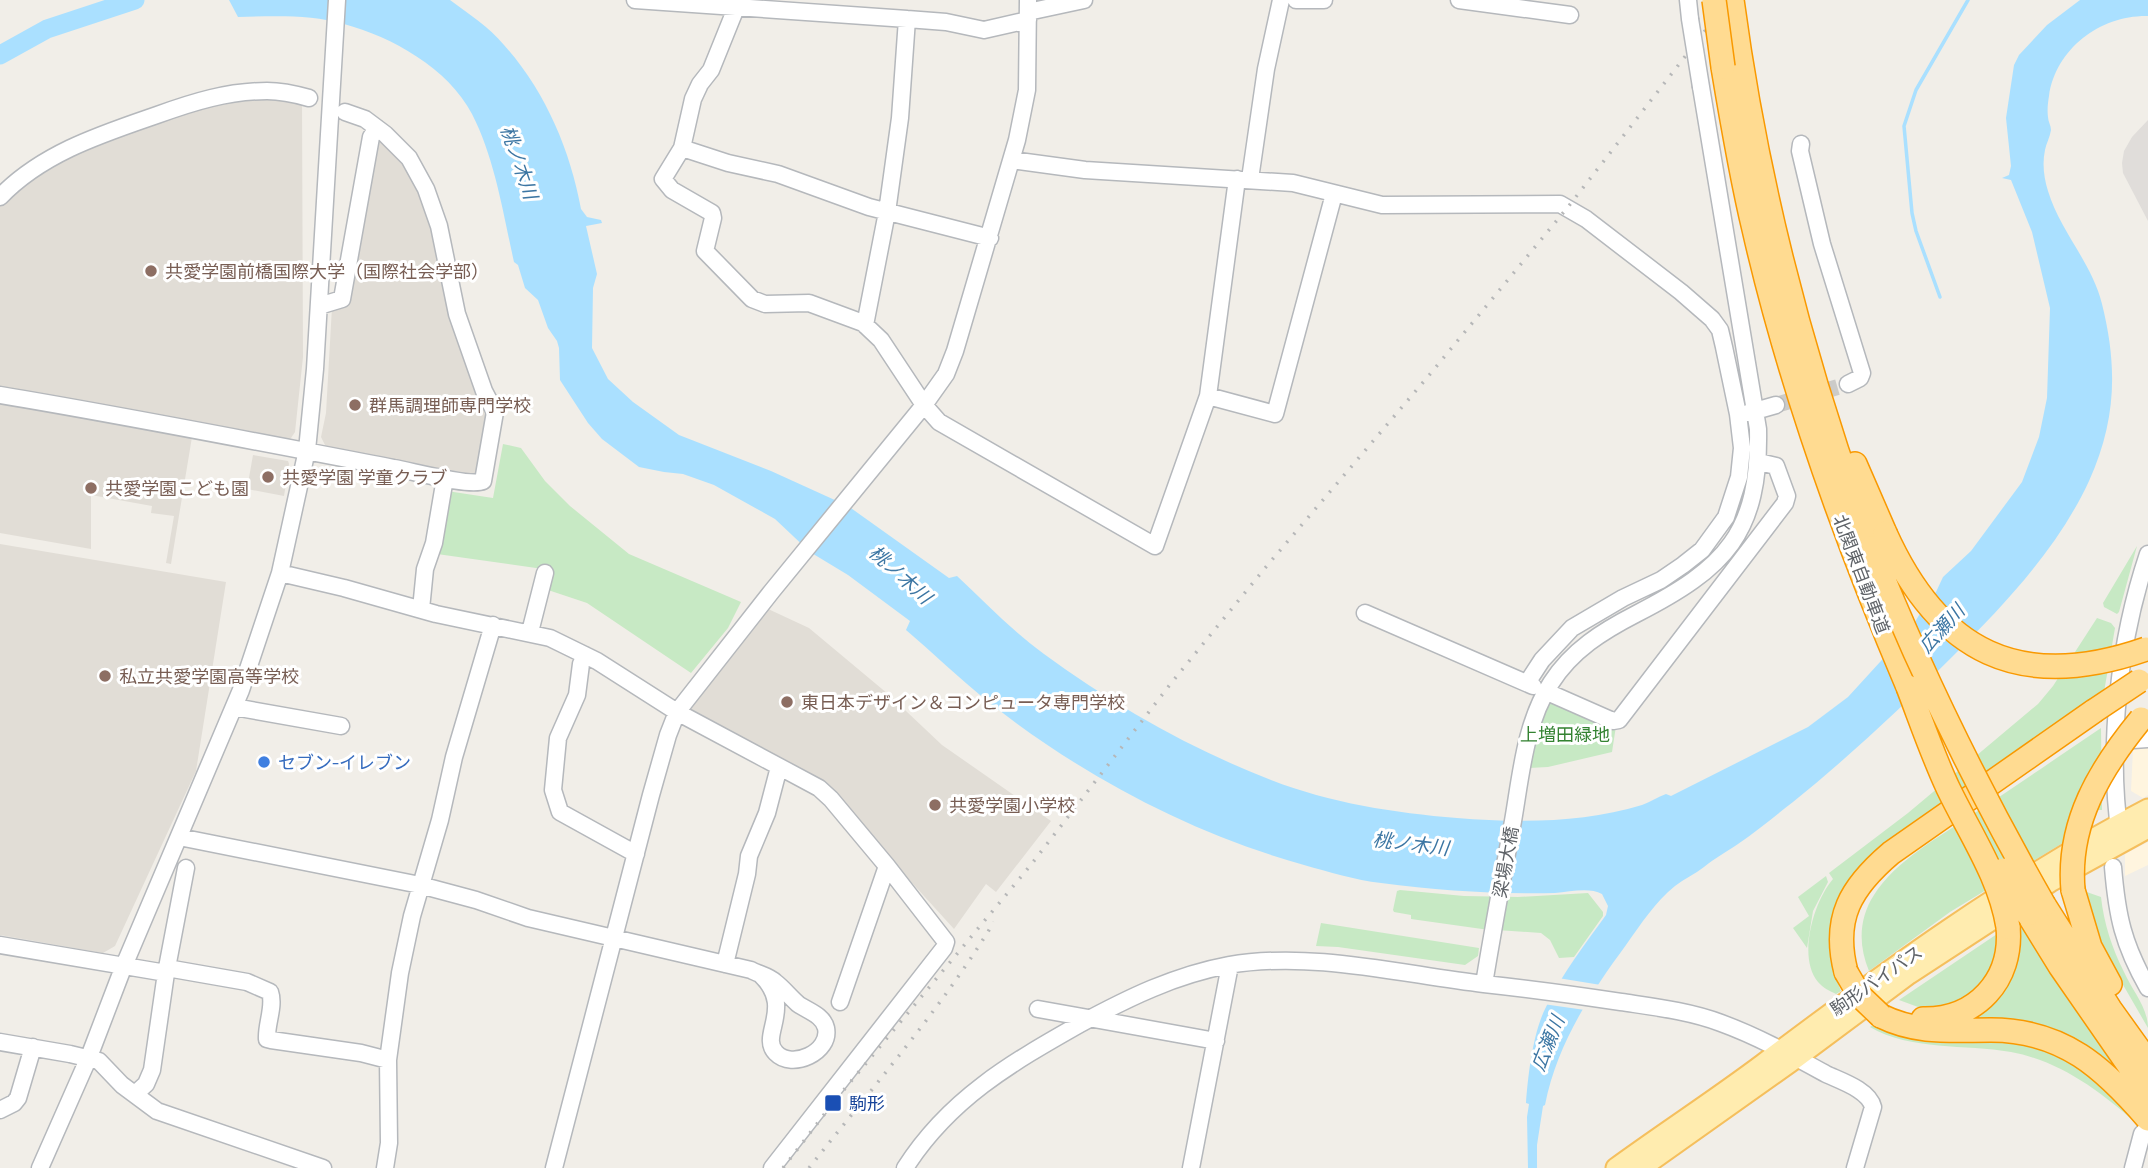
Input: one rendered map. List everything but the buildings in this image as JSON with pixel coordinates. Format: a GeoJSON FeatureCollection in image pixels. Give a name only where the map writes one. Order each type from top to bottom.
{"type":"FeatureCollection","features":[{"type":"Feature","properties":{"kind":"highway","name":"北関東自動車道"},"geometry":{"type":"LineString","coordinates":[[1714,0],[1821,408],[1871,548],[1924,675],[2036,909],[2060,966],[2148,1093]]}},
{"type":"Feature","properties":{"kind":"highway","name":"北関東自動車道"},"geometry":{"type":"LineString","coordinates":[[1732,0],[1731,60],[1754,228],[1773,307],[1804,412],[1871,548],[1908,687],[1989,845],[2148,1062]]}},
{"type":"Feature","properties":{"kind":"highway"},"geometry":{"type":"LineString","coordinates":[[1871,548],[1899,562],[1921,597],[1950,628],[1981,650],[2019,663],[2057,667],[2100,662],[2147,648]]}},
{"type":"Feature","properties":{"kind":"highway"},"geometry":{"type":"LineString","coordinates":[[1886,1012],[1935,1019],[1950,1017],[1972,1007],[1983,999],[2000,977],[2008,953],[2008,927],[1996,882],[1947,786],[1908,687]]}},
{"type":"Feature","properties":{"kind":"highway"},"geometry":{"type":"LineString","coordinates":[[2144,700],[2094,717],[1905,855],[1877,879],[1855,916],[1851,940],[1851,970],[1886,1012],[1913,1028],[1944,1032],[2010,1031],[2028,1033],[2060,1044],[2092,1062],[2148,1119]]}},
{"type":"Feature","properties":{"kind":"highway"},"geometry":{"type":"LineString","coordinates":[[2144,700],[2081,816],[2072,861],[2073,890],[2094,956],[2148,1045]]}},
{"type":"Feature","properties":{"kind":"main road","name":"駒形バイパス"},"geometry":{"type":"LineString","coordinates":[[1642,1167],[1788,1054],[1894,967],[1992,900],[2120,833],[2148,809]]}},
{"type":"Feature","properties":{"kind":"main road","name":"駒形バイパス"},"geometry":{"type":"LineString","coordinates":[[2120,833],[2148,828]]}},
{"type":"Feature","properties":{"kind":"main road","name":"駒形バイパス"},"geometry":{"type":"LineString","coordinates":[[1616,1168],[1788,1054]]}},
{"type":"Feature","properties":{"kind":"street"},"geometry":{"type":"LineString","coordinates":[[40,1168],[89,1057],[234,707],[280,573],[307,450],[319,306],[337,0]]}},
{"type":"Feature","properties":{"kind":"street"},"geometry":{"type":"LineString","coordinates":[[635,0],[946,22],[984,30],[999,28],[1028,11],[1084,0]]}},
{"type":"Feature","properties":{"kind":"street"},"geometry":{"type":"LineString","coordinates":[[879,0],[879,17]]}},
{"type":"Feature","properties":{"kind":"street"},"geometry":{"type":"LineString","coordinates":[[736,8],[711,70],[693,99],[682,148],[663,179],[672,190],[712,213],[705,251],[747,296],[765,304],[809,303],[865,325],[892,355],[924,405],[939,422],[1155,546],[1208,396],[1244,179],[1281,0]]}},
{"type":"Feature","properties":{"kind":"street"},"geometry":{"type":"LineString","coordinates":[[1296,0],[1324,0]]}},
{"type":"Feature","properties":{"kind":"street"},"geometry":{"type":"LineString","coordinates":[[1459,0],[1570,15]]}},
{"type":"Feature","properties":{"kind":"street","name":"梁場大橋"},"geometry":{"type":"LineString","coordinates":[[1484,984],[1521,776],[1535,715],[1558,674],[1575,654],[1602,632],[1681,590],[1707,570],[1725,553],[1750,507],[1759,462],[1755,411],[1688,0]]}},
{"type":"Feature","properties":{"kind":"street"},"geometry":{"type":"LineString","coordinates":[[554,1168],[668,735],[677,712],[946,374],[990,237],[1027,90],[1028,11]]}},
{"type":"Feature","properties":{"kind":"street"},"geometry":{"type":"LineString","coordinates":[[865,325],[887,212],[900,118],[907,19]]}},
{"type":"Feature","properties":{"kind":"street"},"geometry":{"type":"LineString","coordinates":[[0,197],[53,157],[111,130],[178,106],[230,94],[265,91],[280,91],[309,98]]}},
{"type":"Feature","properties":{"kind":"street"},"geometry":{"type":"LineString","coordinates":[[0,395],[307,450],[478,484],[484,481],[495,412],[484,391],[457,314],[439,226],[426,189],[409,158],[365,119],[345,113]]}},
{"type":"Feature","properties":{"kind":"street"},"geometry":{"type":"LineString","coordinates":[[319,306],[342,299],[371,137],[377,128]]}},
{"type":"Feature","properties":{"kind":"street"},"geometry":{"type":"LineString","coordinates":[[1801,144],[1800,151],[1822,244],[1862,373],[1860,378],[1848,384]]}},
{"type":"Feature","properties":{"kind":"street"},"geometry":{"type":"LineString","coordinates":[[682,148],[728,163],[778,174],[887,212],[990,237]]}},
{"type":"Feature","properties":{"kind":"street"},"geometry":{"type":"LineString","coordinates":[[1011,160],[1074,169],[1293,183],[1382,205],[1549,203],[1568,207],[1681,292],[1717,325],[1738,414],[1742,448],[1739,477],[1726,517],[1702,550],[1672,573],[1572,628],[1542,660],[1530,684],[1365,613]]}},
{"type":"Feature","properties":{"kind":"street"},"geometry":{"type":"LineString","coordinates":[[1208,396],[1275,414],[1334,194]]}},
{"type":"Feature","properties":{"kind":"street"},"geometry":{"type":"LineString","coordinates":[[1738,414],[1776,405]]}},
{"type":"Feature","properties":{"kind":"street"},"geometry":{"type":"LineString","coordinates":[[1554,695],[1613,721],[1619,720],[1785,503],[1787,496],[1776,466],[1759,462]]}},
{"type":"Feature","properties":{"kind":"street"},"geometry":{"type":"LineString","coordinates":[[421,609],[425,569],[434,543],[445,478]]}},
{"type":"Feature","properties":{"kind":"street"},"geometry":{"type":"LineString","coordinates":[[2120,833],[2116,795],[2120,677],[2141,605],[2148,554]]}},
{"type":"Feature","properties":{"kind":"street"},"geometry":{"type":"LineString","coordinates":[[280,573],[344,587],[442,616],[550,638],[585,655],[677,712],[819,788],[887,866],[946,942],[944,948],[772,1168]]}},
{"type":"Feature","properties":{"kind":"street"},"geometry":{"type":"LineString","coordinates":[[530,632],[545,573]]}},
{"type":"Feature","properties":{"kind":"street"},"geometry":{"type":"LineString","coordinates":[[385,1168],[389,1143],[387,1060],[400,973],[454,757],[493,625]]}},
{"type":"Feature","properties":{"kind":"street"},"geometry":{"type":"LineString","coordinates":[[585,655],[576,695],[558,738],[553,789],[560,813],[636,854]]}},
{"type":"Feature","properties":{"kind":"street"},"geometry":{"type":"LineString","coordinates":[[2117,741],[2144,700]]}},
{"type":"Feature","properties":{"kind":"street"},"geometry":{"type":"LineString","coordinates":[[234,707],[341,726]]}},
{"type":"Feature","properties":{"kind":"street"},"geometry":{"type":"LineString","coordinates":[[725,964],[749,856],[766,813],[779,766]]}},
{"type":"Feature","properties":{"kind":"street"},"geometry":{"type":"LineString","coordinates":[[179,837],[420,885],[476,900],[527,918],[760,974],[774,981],[798,1004],[819,1017],[825,1025],[826,1034],[822,1043],[807,1058],[785,1058],[773,1049],[771,1041],[776,993],[760,974]]}},
{"type":"Feature","properties":{"kind":"street"},"geometry":{"type":"LineString","coordinates":[[840,1002],[887,866]]}},
{"type":"Feature","properties":{"kind":"street"},"geometry":{"type":"LineString","coordinates":[[2113,867],[2121,928],[2131,959],[2148,988]]}},
{"type":"Feature","properties":{"kind":"street"},"geometry":{"type":"LineString","coordinates":[[135,1094],[150,1077],[186,869]]}},
{"type":"Feature","properties":{"kind":"street"},"geometry":{"type":"LineString","coordinates":[[0,945],[124,968],[247,982],[270,992],[272,998],[267,1039],[361,1053],[387,1060]]}},
{"type":"Feature","properties":{"kind":"street"},"geometry":{"type":"LineString","coordinates":[[905,1168],[928,1135],[970,1093],[1025,1054],[1150,988],[1230,965],[1284,961],[1320,962],[1535,989],[1675,1011],[1721,1023],[1788,1054],[1868,1097],[1873,1107],[1855,1168]]}},
{"type":"Feature","properties":{"kind":"street"},"geometry":{"type":"LineString","coordinates":[[1191,1168],[1230,965]]}},
{"type":"Feature","properties":{"kind":"street"},"geometry":{"type":"LineString","coordinates":[[1038,1009],[1216,1041]]}},
{"type":"Feature","properties":{"kind":"street"},"geometry":{"type":"LineString","coordinates":[[0,1042],[89,1057],[103,1063],[122,1085],[157,1111],[323,1168]]}},
{"type":"Feature","properties":{"kind":"street"},"geometry":{"type":"LineString","coordinates":[[0,1110],[18,1098],[33,1047]]}},
{"type":"Feature","properties":{"kind":"street"},"geometry":{"type":"LineString","coordinates":[[2133,1168],[2142,1135],[2148,1128]]}},
{"type":"Feature","properties":{"kind":"shaded area","name":"共愛学園前橋国際大学（国際社会学部）"},"geometry":{"type":"Polygon","coordinates":[[[275,95],[302,101],[303,357],[295,432],[291,438],[286,441],[0,390],[0,203],[37,173],[71,154],[174,111],[275,95]]]}},
{"type":"Feature","properties":{"kind":"shaded area"},"geometry":{"type":"Polygon","coordinates":[[[2148,120],[2148,221],[2123,173],[2122,163],[2124,151],[2132,137],[2148,120]]]}},
{"type":"Feature","properties":{"kind":"shaded area"},"geometry":{"type":"Polygon","coordinates":[[[382,140],[411,171],[422,192],[492,413],[480,476],[326,447],[321,437],[326,413],[332,307],[375,141],[382,140]]]}},
{"type":"Feature","properties":{"kind":"shaded area","name":"共愛学園こども園"},"geometry":{"type":"Polygon","coordinates":[[[0,402],[192,437],[171,564],[166,563],[174,516],[151,513],[152,506],[91,495],[91,549],[0,533],[0,402]]]}},
{"type":"Feature","properties":{"kind":"shaded area","name":"共愛学園 学童クラブ"},"geometry":{"type":"Polygon","coordinates":[[[253,455],[288,461],[284,496],[247,489],[253,455]]]}},
{"type":"Feature","properties":{"kind":"shaded area","name":"私立共愛学園高等学校"},"geometry":{"type":"Polygon","coordinates":[[[0,544],[226,582],[196,771],[115,946],[103,953],[0,935],[0,544]]]}},
{"type":"Feature","properties":{"kind":"shaded area"},"geometry":{"type":"Polygon","coordinates":[[[766,608],[809,628],[888,694],[942,745],[1051,821],[996,892],[986,884],[954,929],[904,874],[901,876],[829,789],[687,709],[766,608]]]}},
{"type":"Feature","properties":{"kind":"shaded area"},"geometry":{"type":"Polygon","coordinates":[[[2139,744],[2148,745],[2148,795],[2143,798],[2131,791],[2133,749],[2139,744]]]}},
{"type":"Feature","properties":{"kind":"shaded area"},"geometry":{"type":"Polygon","coordinates":[[[2148,842],[2148,865],[2125,876],[2125,854],[2148,842]]]}},
{"type":"Feature","properties":{"kind":"green space"},"geometry":{"type":"Polygon","coordinates":[[[503,444],[521,448],[545,481],[570,506],[629,554],[741,602],[728,628],[691,673],[587,603],[545,589],[550,570],[437,554],[447,491],[493,498],[503,444]]]}},
{"type":"Feature","properties":{"kind":"green space"},"geometry":{"type":"Polygon","coordinates":[[[2137,546],[2117,614],[2104,607],[2103,603],[2137,546]]]}},
{"type":"Feature","properties":{"kind":"green space"},"geometry":{"type":"Polygon","coordinates":[[[2097,618],[2111,623],[2115,628],[2104,692],[1896,835],[1865,862],[1842,893],[1832,918],[1831,954],[1841,991],[1836,994],[1824,988],[1812,971],[1809,944],[1814,915],[1833,879],[1829,873],[1908,813],[2038,704],[2053,686],[2097,618]]]}},
{"type":"Feature","properties":{"kind":"green space","name":"上増田緑地"},"geometry":{"type":"Polygon","coordinates":[[[1551,698],[1616,726],[1612,752],[1548,767],[1529,768],[1537,733],[1551,698]]]}},
{"type":"Feature","properties":{"kind":"green space"},"geometry":{"type":"Polygon","coordinates":[[[2101,728],[2102,810],[2090,810],[2089,827],[1950,912],[1869,971],[1862,942],[1865,913],[1874,895],[1894,871],[1933,840],[2101,728]]]}},
{"type":"Feature","properties":{"kind":"green space"},"geometry":{"type":"Polygon","coordinates":[[[1826,876],[1828,882],[1813,911],[1807,948],[1793,928],[1809,916],[1798,897],[1826,876]]]}},
{"type":"Feature","properties":{"kind":"green space"},"geometry":{"type":"Polygon","coordinates":[[[2081,890],[2101,897],[2112,945],[2143,1006],[2148,1028],[2094,933],[2081,890]]]}},
{"type":"Feature","properties":{"kind":"green space"},"geometry":{"type":"Polygon","coordinates":[[[1397,891],[1464,896],[1518,897],[1588,893],[1603,912],[1603,916],[1574,957],[1559,958],[1550,940],[1541,933],[1482,929],[1411,919],[1411,915],[1394,912],[1397,891]]]}},
{"type":"Feature","properties":{"kind":"green space"},"geometry":{"type":"Polygon","coordinates":[[[2019,919],[2066,996],[2130,1085],[1988,1022],[1962,1018],[1971,1013],[2013,922],[2019,919]]]}},
{"type":"Feature","properties":{"kind":"green space"},"geometry":{"type":"Polygon","coordinates":[[[1321,923],[1479,948],[1478,956],[1465,965],[1316,946],[1321,923]]]}},
{"type":"Feature","properties":{"kind":"green space"},"geometry":{"type":"Polygon","coordinates":[[[2000,932],[1997,961],[1976,995],[1929,1011],[1899,1000],[2000,932]]]}},
{"type":"Feature","properties":{"kind":"green space"},"geometry":{"type":"Polygon","coordinates":[[[1876,1023],[2044,1047],[2082,1067],[2140,1119],[2136,1123],[2094,1089],[2046,1062],[2011,1052],[1903,1040],[1870,1027],[1876,1023]]]}},
{"type":"Feature","properties":{"kind":"water","name":"広瀬川"},"geometry":{"type":"Polygon","coordinates":[[[229,0],[450,0],[498,38],[519,63],[543,101],[563,143],[581,209],[587,217],[601,220],[602,223],[586,226],[597,274],[593,288],[592,348],[608,379],[633,402],[679,435],[771,471],[848,506],[949,578],[957,576],[1032,645],[1070,673],[1153,724],[1241,768],[1293,788],[1339,801],[1410,813],[1503,821],[1574,818],[1620,811],[1666,794],[1671,796],[1808,727],[1848,697],[1912,627],[1943,577],[1971,551],[2022,482],[2039,437],[2047,398],[2050,308],[2032,232],[2011,180],[2002,178],[2009,175],[2011,166],[2006,118],[2014,65],[2019,55],[2047,25],[2080,0],[2148,0],[2148,16],[2114,21],[2098,28],[2071,49],[2053,79],[2048,103],[2051,130],[2044,160],[2047,186],[2053,206],[2097,289],[2111,350],[2112,394],[2105,437],[2089,481],[2062,529],[2029,574],[1992,616],[1914,694],[1835,767],[1752,834],[1675,886],[1649,914],[1600,982],[1566,1040],[1543,1106],[1537,1145],[1537,1168],[1528,1168],[1529,1104],[1526,1103],[1534,1041],[1541,1017],[1559,983],[1606,915],[1608,906],[1602,894],[1585,890],[1533,893],[1446,890],[1342,876],[1261,852],[1177,818],[1097,776],[1059,752],[986,700],[956,674],[906,630],[910,621],[848,575],[810,552],[775,519],[714,485],[683,474],[639,467],[602,439],[588,423],[560,380],[557,341],[548,328],[538,300],[525,288],[518,265],[514,262],[498,186],[487,149],[472,114],[449,82],[417,57],[381,37],[331,21],[305,17],[238,17],[229,0]]]}},
{"type":"Feature","properties":{"kind":"pier"},"geometry":{"type":"Polygon","coordinates":[[[1558,978],[1601,985],[1585,1010],[1543,1004],[1558,978]]]}},
{"type":"Feature","properties":{"kind":"waterway","name":"桃ノ木川"},"geometry":{"type":"LineString","coordinates":[[0,55],[47,29],[135,0]]}},
{"type":"Feature","properties":{"kind":"waterway"},"geometry":{"type":"LineString","coordinates":[[1940,297],[1912,213],[1904,126],[1916,90],[1968,0]]}},
{"type":"Feature","properties":{"kind":"tunnel"},"geometry":{"type":"LineString","coordinates":[[1776,405],[1848,384]]}},
{"type":"Feature","properties":{"kind":"railway"},"geometry":{"type":"LineString","coordinates":[[783,1168],[833,1103],[1030,866],[1172,682],[1265,568],[1568,207],[1729,0]]}},
{"type":"Feature","properties":{"kind":"railway"},"geometry":{"type":"LineString","coordinates":[[809,1168],[929,1017],[994,922]]}},
{"type":"Feature","properties":{"kind":"place","name":"共愛学園前橋国際大学（国際社会学部）"},"geometry":{"type":"Point","coordinates":[151,271]}},
{"type":"Feature","properties":{"kind":"place","name":"群馬調理師専門学校"},"geometry":{"type":"Point","coordinates":[355,405]}},
{"type":"Feature","properties":{"kind":"place","name":"共愛学園 学童クラブ"},"geometry":{"type":"Point","coordinates":[268,477]}},
{"type":"Feature","properties":{"kind":"place","name":"共愛学園こども園"},"geometry":{"type":"Point","coordinates":[91,488]}},
{"type":"Feature","properties":{"kind":"place","name":"私立共愛学園高等学校"},"geometry":{"type":"Point","coordinates":[105,676]}},
{"type":"Feature","properties":{"kind":"place","name":"東日本デザイン＆コンピュータ専門学校"},"geometry":{"type":"Point","coordinates":[787,702]}},
{"type":"Feature","properties":{"kind":"place","name":"セブン-イレブン"},"geometry":{"type":"Point","coordinates":[264,762]}},
{"type":"Feature","properties":{"kind":"place","name":"共愛学園小学校"},"geometry":{"type":"Point","coordinates":[935,805]}},
{"type":"Feature","properties":{"kind":"place","name":"駒形"},"geometry":{"type":"Point","coordinates":[833,1103]}}]}
